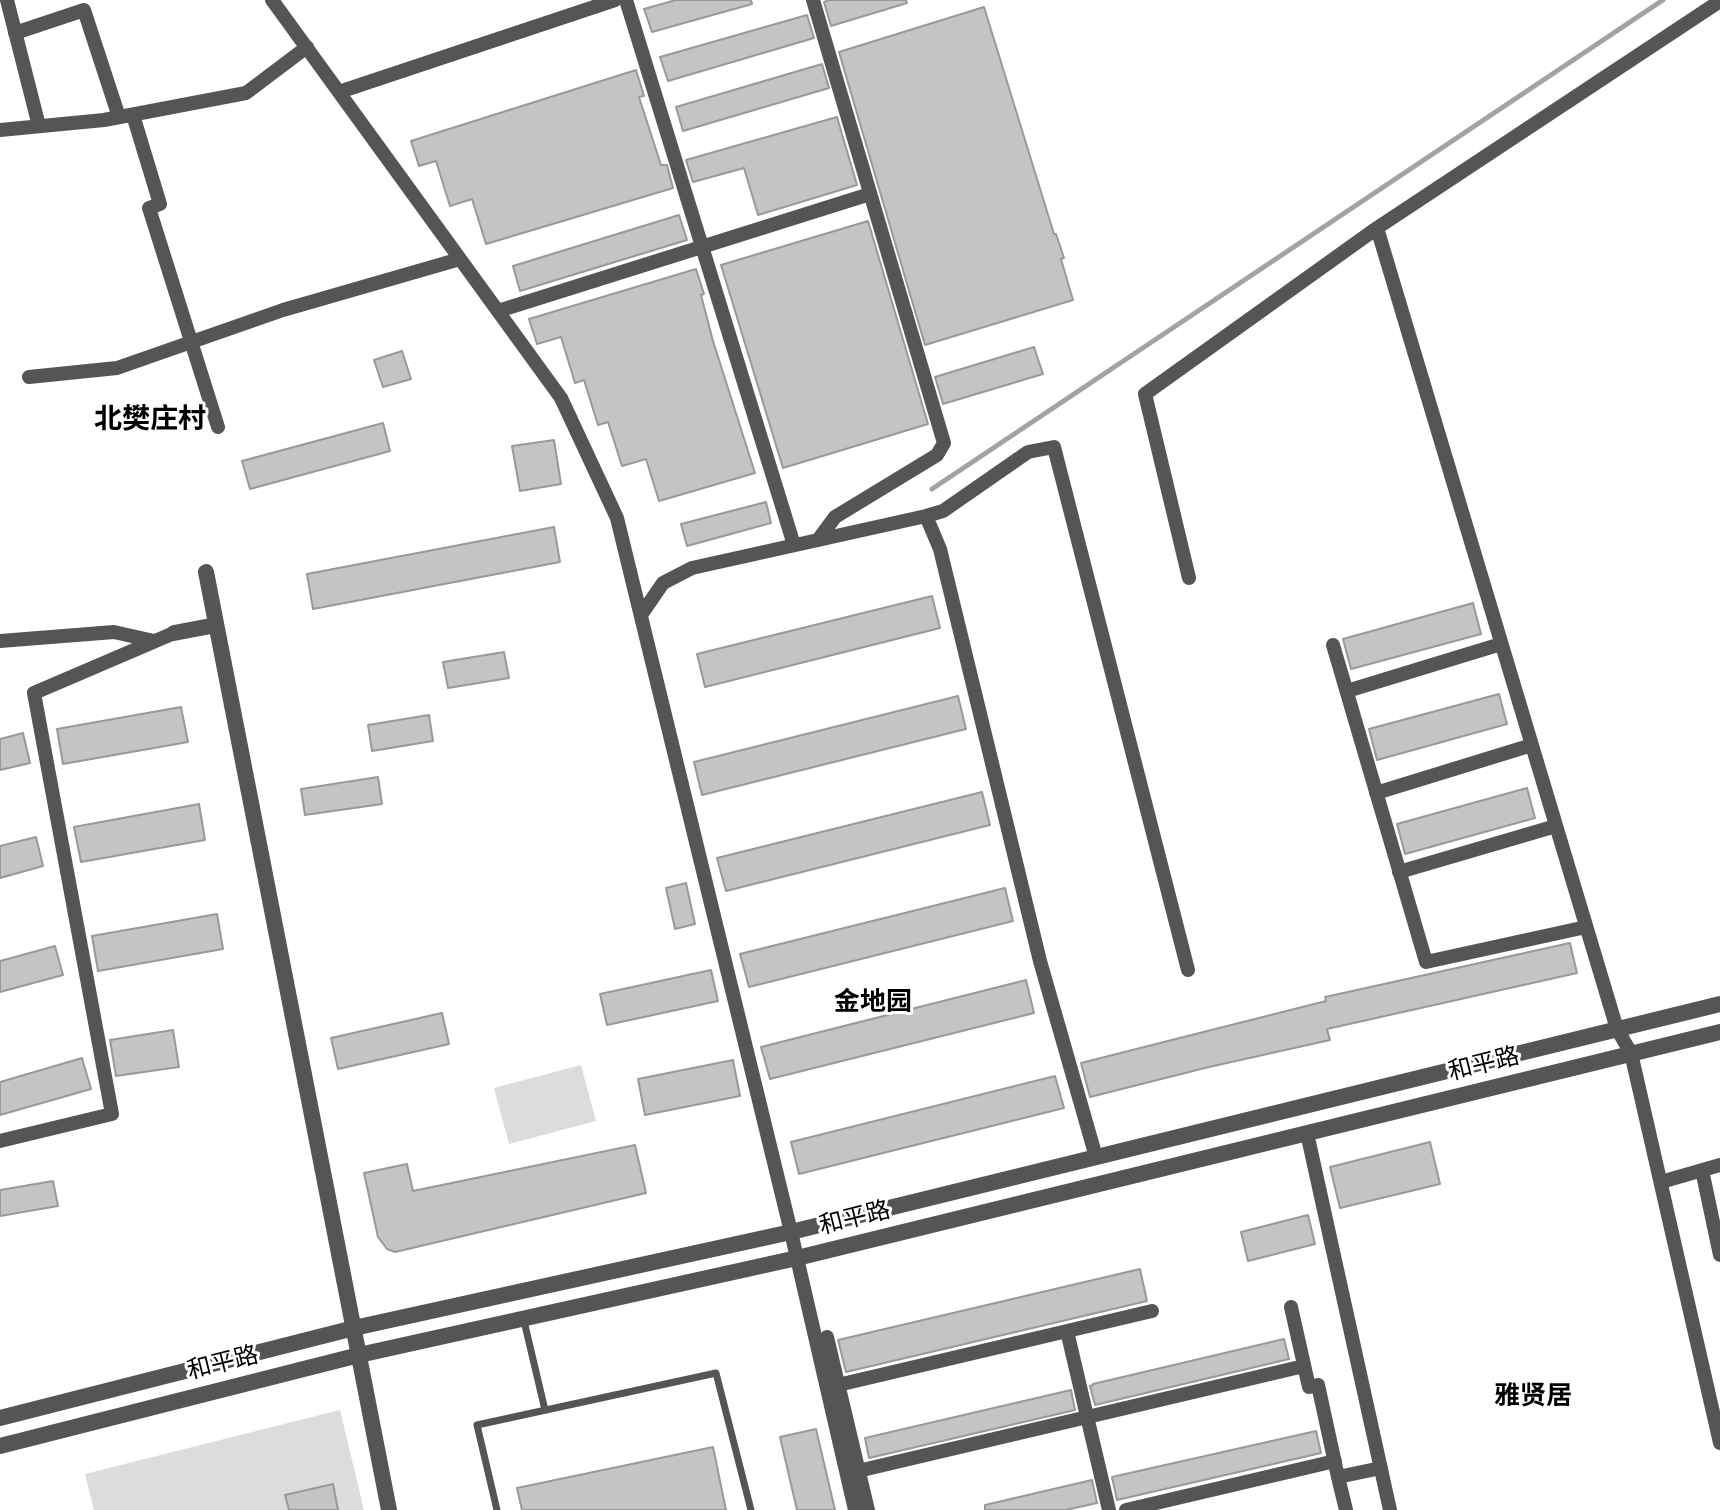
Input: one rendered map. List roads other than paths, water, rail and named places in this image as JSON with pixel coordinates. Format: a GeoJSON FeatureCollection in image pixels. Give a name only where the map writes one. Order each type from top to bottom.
{"type":"FeatureCollection","features":[{"type":"Feature","properties":{"kind":"street"},"geometry":{"type":"LineString","coordinates":[[7,0],[39,126]]}},
{"type":"Feature","properties":{"kind":"street"},"geometry":{"type":"LineString","coordinates":[[272,0],[561,398],[617,518],[791,1232],[855,1510]]}},
{"type":"Feature","properties":{"kind":"street"},"geometry":{"type":"LineString","coordinates":[[339,92],[615,0]]}},
{"type":"Feature","properties":{"kind":"street"},"geometry":{"type":"LineString","coordinates":[[626,0],[794,545]]}},
{"type":"Feature","properties":{"kind":"street"},"geometry":{"type":"LineString","coordinates":[[813,0],[944,443],[937,455],[835,517],[818,540]]}},
{"type":"Feature","properties":{"kind":"street"},"geometry":{"type":"LineString","coordinates":[[1189,578],[1145,394],[1377,228],[1720,1]]}},
{"type":"Feature","properties":{"kind":"street"},"geometry":{"type":"LineString","coordinates":[[15,33],[84,10],[160,204],[149,208],[218,427]]}},
{"type":"Feature","properties":{"kind":"street"},"geometry":{"type":"LineString","coordinates":[[0,130],[126,116],[246,93],[307,47]]}},
{"type":"Feature","properties":{"kind":"street"},"geometry":{"type":"LineString","coordinates":[[498,311],[870,194]]}},
{"type":"Feature","properties":{"kind":"street"},"geometry":{"type":"LineString","coordinates":[[1377,228],[1617,1029],[1631,1053],[1720,1443]]}},
{"type":"Feature","properties":{"kind":"street"},"geometry":{"type":"LineString","coordinates":[[29,377],[117,368],[283,310],[460,259]]}},
{"type":"Feature","properties":{"kind":"street"},"geometry":{"type":"LineString","coordinates":[[641,615],[663,583],[692,568],[943,511],[1028,452],[1054,447],[1188,970]]}},
{"type":"Feature","properties":{"kind":"street"},"geometry":{"type":"LineString","coordinates":[[926,516],[940,549],[1040,961],[1096,1157]]}},
{"type":"Feature","properties":{"kind":"street"},"geometry":{"type":"LineString","coordinates":[[206,572],[389,1510]]}},
{"type":"Feature","properties":{"kind":"street"},"geometry":{"type":"LineString","coordinates":[[0,1141],[112,1114],[34,693],[174,633],[216,625]]}},
{"type":"Feature","properties":{"kind":"street"},"geometry":{"type":"LineString","coordinates":[[0,641],[114,632],[155,641]]}},
{"type":"Feature","properties":{"kind":"street"},"geometry":{"type":"LineString","coordinates":[[1347,691],[1501,644]]}},
{"type":"Feature","properties":{"kind":"street"},"geometry":{"type":"LineString","coordinates":[[1333,645],[1426,962],[1586,927]]}},
{"type":"Feature","properties":{"kind":"street"},"geometry":{"type":"LineString","coordinates":[[1376,793],[1532,745]]}},
{"type":"Feature","properties":{"kind":"street"},"geometry":{"type":"LineString","coordinates":[[1399,872],[1556,826]]}},
{"type":"Feature","properties":{"kind":"street","name":"和平路"},"geometry":{"type":"LineString","coordinates":[[0,1418],[354,1328],[791,1232],[1720,1004]]}},
{"type":"Feature","properties":{"kind":"street","name":"和平路"},"geometry":{"type":"LineString","coordinates":[[0,1446],[359,1355],[797,1258],[1720,1032]]}},
{"type":"Feature","properties":{"kind":"street"},"geometry":{"type":"LineString","coordinates":[[1307,1133],[1390,1510]]}},
{"type":"Feature","properties":{"kind":"street"},"geometry":{"type":"LineString","coordinates":[[1661,1182],[1720,1165]]}},
{"type":"Feature","properties":{"kind":"street"},"geometry":{"type":"LineString","coordinates":[[1702,1170],[1715,1205],[1720,1255]]}},
{"type":"Feature","properties":{"kind":"street"},"geometry":{"type":"LineString","coordinates":[[1291,1307],[1309,1387],[1318,1385],[1346,1510]]}},
{"type":"Feature","properties":{"kind":"street"},"geometry":{"type":"LineString","coordinates":[[838,1385],[1152,1311]]}},
{"type":"Feature","properties":{"kind":"street"},"geometry":{"type":"LineString","coordinates":[[1067,1331],[1109,1510]]}},
{"type":"Feature","properties":{"kind":"street"},"geometry":{"type":"LineString","coordinates":[[827,1337],[868,1510]]}},
{"type":"Feature","properties":{"kind":"street"},"geometry":{"type":"LineString","coordinates":[[858,1471],[1304,1366]]}},
{"type":"Feature","properties":{"kind":"street"},"geometry":{"type":"LineString","coordinates":[[1126,1510],[1335,1461]]}},
{"type":"Feature","properties":{"kind":"street"},"geometry":{"type":"LineString","coordinates":[[1338,1477],[1381,1468]]}},
{"type":"Feature","properties":{"kind":"lane"},"geometry":{"type":"LineString","coordinates":[[523,1318],[545,1410]]}},
{"type":"Feature","properties":{"kind":"lane"},"geometry":{"type":"LineString","coordinates":[[497,1510],[477,1425],[716,1373],[751,1510]]}},
{"type":"Feature","properties":{"kind":"waterway"},"geometry":{"type":"LineString","coordinates":[[932,489],[1663,0]]}},
{"type":"Feature","properties":{"kind":"district","name":"北樊庄村"},"geometry":{"type":"Point","coordinates":[150,421]}},
{"type":"Feature","properties":{"kind":"district","name":"金地园"},"geometry":{"type":"Point","coordinates":[873,1003]}},
{"type":"Feature","properties":{"kind":"district","name":"雅贤居"},"geometry":{"type":"Point","coordinates":[1533,1397]}}]}
